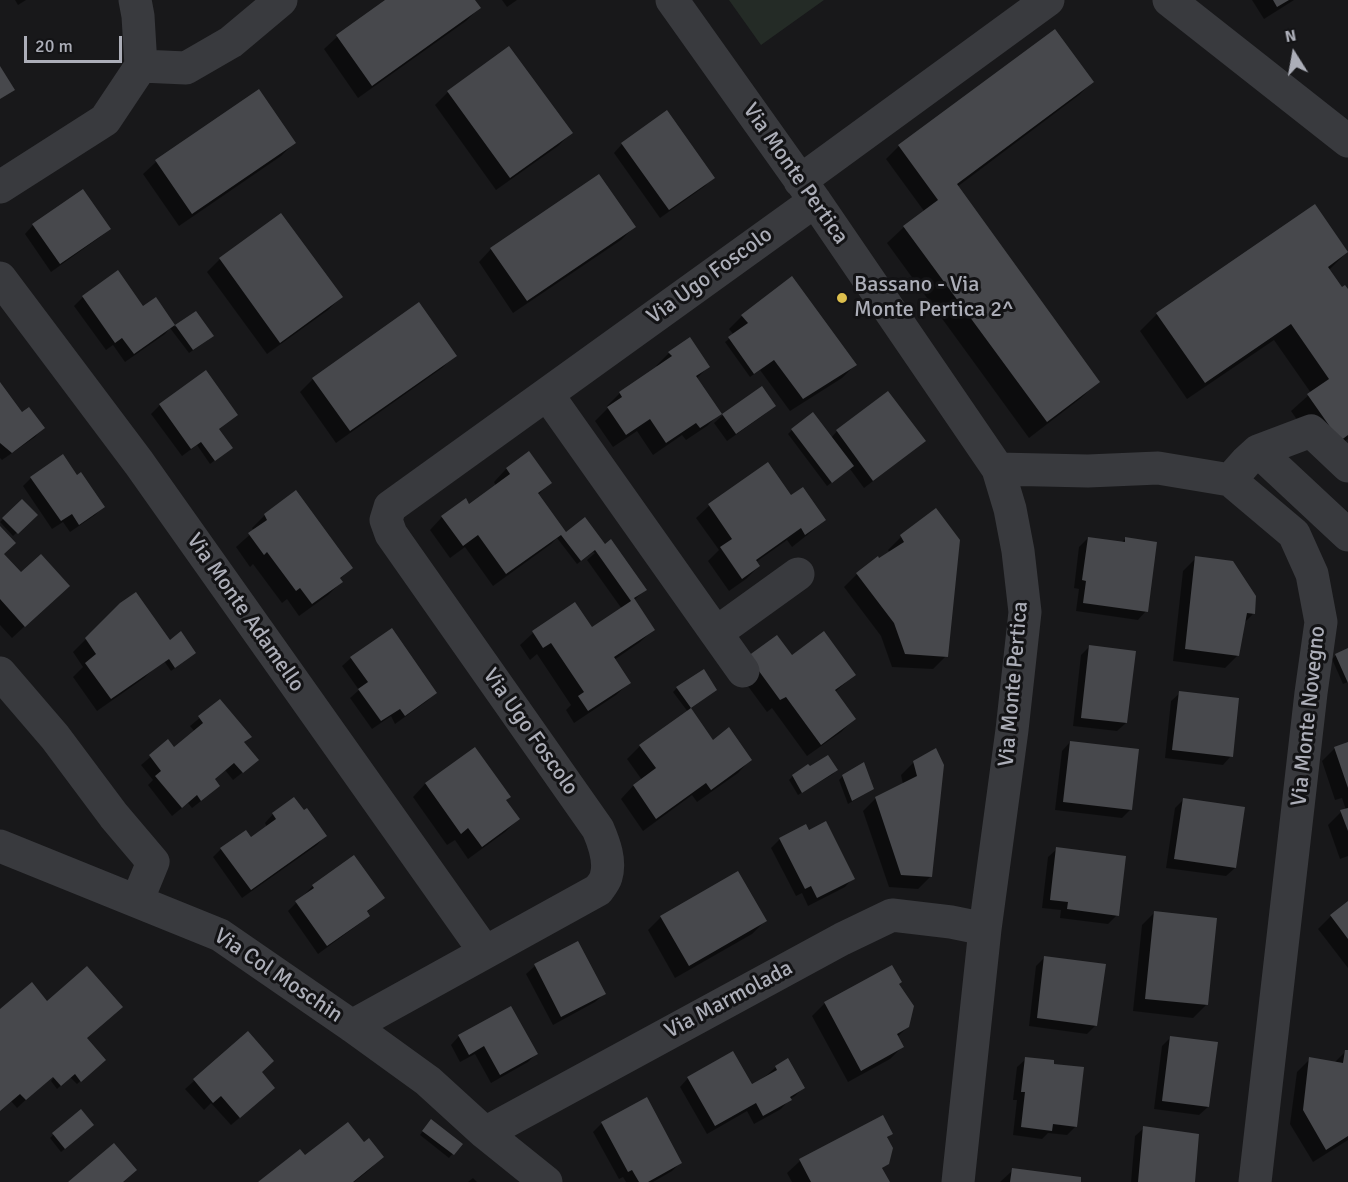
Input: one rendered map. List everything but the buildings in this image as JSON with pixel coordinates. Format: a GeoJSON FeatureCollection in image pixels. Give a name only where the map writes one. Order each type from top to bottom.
{"type":"FeatureCollection","features":[{"type":"Feature","properties":{"kind":"street"},"geometry":{"type":"LineString","coordinates":[[0,187],[105,120],[141,66],[135,0]]}},
{"type":"Feature","properties":{"kind":"street"},"geometry":{"type":"LineString","coordinates":[[141,66],[186,68],[231,42],[281,0]]}},
{"type":"Feature","properties":{"kind":"street","name":"Via Monte Pertica"},"geometry":{"type":"LineString","coordinates":[[672,0],[808,191],[998,469],[1010,509],[1018,551],[1025,612],[1012,730],[985,929],[958,1182]]}},
{"type":"Feature","properties":{"kind":"street","name":"Via Ugo Foscolo"},"geometry":{"type":"LineString","coordinates":[[352,1026],[598,890],[606,876],[607,859],[598,829],[390,534],[386,520],[390,507],[547,394],[1048,0]]}},
{"type":"Feature","properties":{"kind":"street"},"geometry":{"type":"LineString","coordinates":[[1169,0],[1348,141]]}},
{"type":"Feature","properties":{"kind":"street","name":"Via Monte Adamello"},"geometry":{"type":"LineString","coordinates":[[0,278],[139,463],[485,952]]}},
{"type":"Feature","properties":{"kind":"street"},"geometry":{"type":"LineString","coordinates":[[547,394],[743,671]]}},
{"type":"Feature","properties":{"kind":"street"},"geometry":{"type":"LineString","coordinates":[[998,469],[1088,471],[1158,468],[1230,480],[1258,452],[1311,431],[1348,466]]}},
{"type":"Feature","properties":{"kind":"street"},"geometry":{"type":"LineString","coordinates":[[1258,452],[1348,535]]}},
{"type":"Feature","properties":{"kind":"street","name":"Via Monte Novegno"},"geometry":{"type":"LineString","coordinates":[[1230,480],[1294,534],[1312,574],[1321,622],[1255,1182]]}},
{"type":"Feature","properties":{"kind":"street"},"geometry":{"type":"LineString","coordinates":[[716,633],[798,574]]}},
{"type":"Feature","properties":{"kind":"street"},"geometry":{"type":"LineString","coordinates":[[0,673],[55,737],[114,816],[153,862],[137,901]]}},
{"type":"Feature","properties":{"kind":"street","name":"Via Col Moschin"},"geometry":{"type":"LineString","coordinates":[[0,846],[220,935],[428,1081],[485,1133],[546,1182]]}},
{"type":"Feature","properties":{"kind":"street","name":"Via Marmolada"},"geometry":{"type":"LineString","coordinates":[[485,1133],[842,939],[892,915],[951,922],[985,929]]}},
{"type":"Feature","properties":{"kind":"shaded area"},"geometry":{"type":"Polygon","coordinates":[[[729,0],[824,0],[761,45],[729,0]]]}},
{"type":"Feature","properties":{"kind":"place","name":"Bassano - Via Monte Pertica 2^"},"geometry":{"type":"Point","coordinates":[842,298]}}]}
